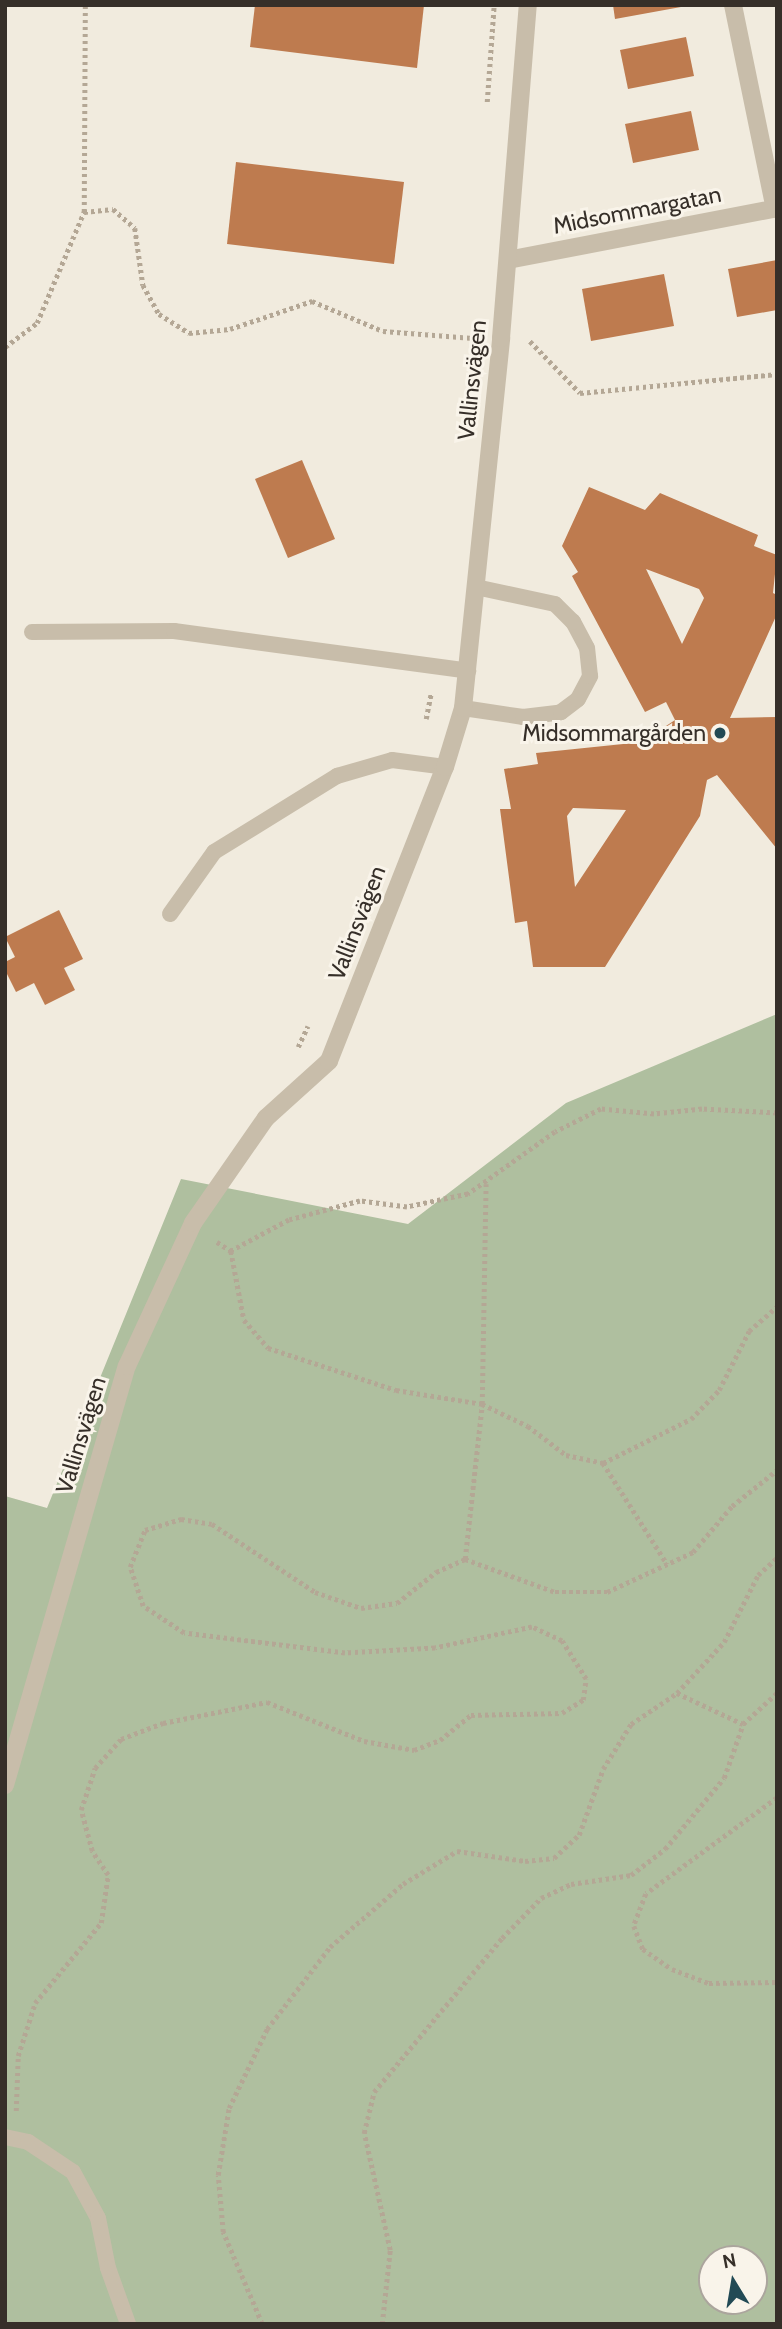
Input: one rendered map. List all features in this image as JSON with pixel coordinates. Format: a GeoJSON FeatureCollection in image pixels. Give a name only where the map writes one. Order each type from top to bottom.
{"type":"FeatureCollection","features":[{"type":"Feature","properties":{"kind":"street","name":"Vallinsvägen"},"geometry":{"type":"LineString","coordinates":[[5,1784],[127,1366],[192,1223],[266,1118],[330,1062],[445,767],[463,708],[501,338],[528,5]]}},
{"type":"Feature","properties":{"kind":"street","name":"Midsommargatan"},"geometry":{"type":"LineString","coordinates":[[508,261],[776,208],[733,5]]}},
{"type":"Feature","properties":{"kind":"lane"},"geometry":{"type":"LineString","coordinates":[[463,708],[523,717],[561,712],[578,699],[590,676],[587,648],[573,622],[555,604],[476,587]]}},
{"type":"Feature","properties":{"kind":"lane"},"geometry":{"type":"LineString","coordinates":[[32,632],[174,631],[468,671]]}},
{"type":"Feature","properties":{"kind":"lane"},"geometry":{"type":"LineString","coordinates":[[170,914],[214,852],[337,776],[392,760],[445,767]]}},
{"type":"Feature","properties":{"kind":"lane"},"geometry":{"type":"LineString","coordinates":[[10,2138],[28,2142],[73,2172],[98,2218],[108,2268],[128,2324]]}},
{"type":"Feature","properties":{"kind":"path"},"geometry":{"type":"LineString","coordinates":[[5,347],[37,323],[84,212],[85,5]]}},
{"type":"Feature","properties":{"kind":"path"},"geometry":{"type":"LineString","coordinates":[[84,212],[113,209],[135,228],[143,285],[159,314],[189,333],[230,329],[312,301],[383,331],[532,341],[580,393],[777,374]]}},
{"type":"Feature","properties":{"kind":"path"},"geometry":{"type":"LineString","coordinates":[[777,1113],[702,1109],[654,1114],[601,1109],[555,1132],[468,1194],[407,1207],[360,1201],[289,1220],[231,1251],[244,1320],[268,1348],[396,1390],[482,1404],[528,1426],[566,1455],[603,1463],[691,1419],[719,1390],[749,1331],[777,1307]]}},
{"type":"Feature","properties":{"kind":"path"},"geometry":{"type":"LineString","coordinates":[[465,1559],[482,1404],[486,1183]]}},
{"type":"Feature","properties":{"kind":"path"},"geometry":{"type":"LineString","coordinates":[[603,1463],[667,1564]]}},
{"type":"Feature","properties":{"kind":"path"},"geometry":{"type":"LineString","coordinates":[[10,2138],[18,2056],[34,2003],[101,1923],[108,1875],[92,1851],[81,1810],[95,1768],[121,1739],[163,1723],[267,1702],[364,1741],[414,1749],[440,1740],[471,1715],[562,1713],[583,1700],[586,1679],[562,1641],[532,1627],[435,1648],[345,1653],[184,1633],[143,1606],[130,1567],[145,1530],[181,1520],[212,1524],[315,1592],[361,1608],[397,1603],[436,1572],[465,1559],[555,1592],[607,1592],[694,1552],[732,1506],[777,1470]]}},
{"type":"Feature","properties":{"kind":"path"},"geometry":{"type":"LineString","coordinates":[[262,2324],[223,2232],[218,2175],[229,2108],[267,2029],[330,1947],[403,1884],[457,1851],[525,1861],[554,1858],[579,1835],[603,1769],[631,1724],[677,1693],[724,1642],[758,1575],[777,1558]]}},
{"type":"Feature","properties":{"kind":"path"},"geometry":{"type":"LineString","coordinates":[[677,1693],[743,1724]]}},
{"type":"Feature","properties":{"kind":"path"},"geometry":{"type":"LineString","coordinates":[[383,2324],[390,2250],[364,2133],[374,2092],[502,1938],[541,1898],[571,1884],[631,1875],[665,1849],[724,1778],[743,1724],[777,1693]]}},
{"type":"Feature","properties":{"kind":"path"},"geometry":{"type":"LineString","coordinates":[[777,1798],[646,1894],[634,1926],[643,1949],[672,1969],[709,1983],[777,1982]]}},
{"type":"Feature","properties":{"kind":"green space"},"geometry":{"type":"Polygon","coordinates":[[[777,1014],[777,2324],[5,2324],[5,1496],[47,1508],[181,1179],[408,1224],[566,1103],[777,1014]]]}},
{"type":"Feature","properties":{"kind":"building"},"geometry":{"type":"Polygon","coordinates":[[[255,5],[424,5],[417,68],[250,47],[255,5]]]}},
{"type":"Feature","properties":{"kind":"building"},"geometry":{"type":"Polygon","coordinates":[[[613,5],[681,5],[681,7],[615,19],[613,5]]]}},
{"type":"Feature","properties":{"kind":"building"},"geometry":{"type":"Polygon","coordinates":[[[686,37],[694,76],[628,89],[620,50],[686,37]]]}},
{"type":"Feature","properties":{"kind":"building"},"geometry":{"type":"Polygon","coordinates":[[[691,111],[699,150],[633,163],[625,124],[691,111]]]}},
{"type":"Feature","properties":{"kind":"building"},"geometry":{"type":"Polygon","coordinates":[[[236,162],[404,182],[394,264],[227,244],[236,162]]]}},
{"type":"Feature","properties":{"kind":"building"},"geometry":{"type":"Polygon","coordinates":[[[777,260],[777,310],[737,317],[728,269],[777,260]]]}},
{"type":"Feature","properties":{"kind":"building"},"geometry":{"type":"Polygon","coordinates":[[[664,274],[674,326],[591,341],[582,289],[664,274]]]}},
{"type":"Feature","properties":{"kind":"building"},"geometry":{"type":"Polygon","coordinates":[[[302,460],[335,539],[288,558],[255,479],[302,460]]]}},
{"type":"Feature","properties":{"kind":"building","name":"Midsommargården"},"geometry":{"type":"Polygon","coordinates":[[[589,487],[645,510],[660,493],[758,535],[754,546],[777,555],[773,593],[777,595],[777,614],[730,718],[777,717],[777,849],[717,775],[707,780],[700,816],[605,967],[533,967],[527,921],[515,923],[500,809],[511,809],[504,769],[538,764],[536,753],[662,740],[666,726],[675,720],[666,702],[645,712],[572,576],[578,572],[562,546],[589,487]],[[646,569],[682,644],[704,598],[699,589],[646,569]],[[573,808],[567,816],[575,887],[626,810],[573,808]]]}},
{"type":"Feature","properties":{"kind":"building"},"geometry":{"type":"Polygon","coordinates":[[[59,910],[83,959],[64,968],[75,990],[45,1005],[34,983],[16,992],[5,970],[5,962],[15,957],[5,937],[59,910]]]}},
{"type":"Feature","properties":{"kind":"place","name":"Midsommargården"},"geometry":{"type":"Point","coordinates":[720,733]}}]}
